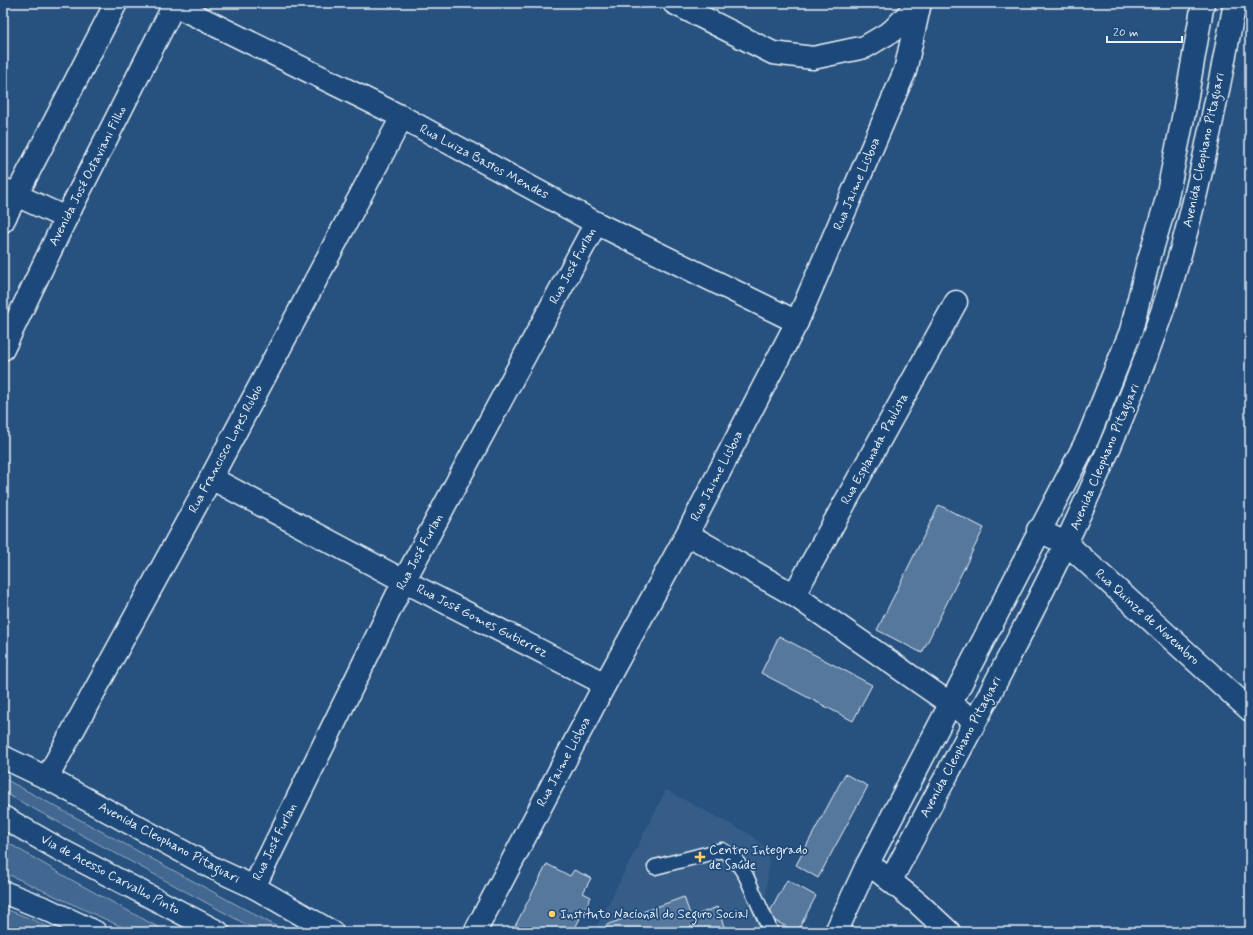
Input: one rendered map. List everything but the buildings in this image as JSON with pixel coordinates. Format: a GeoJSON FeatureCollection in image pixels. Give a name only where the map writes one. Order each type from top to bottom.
{"type":"FeatureCollection","features":[{"type":"Feature","properties":{"kind":"street"},"geometry":{"type":"LineString","coordinates":[[3,221],[9,192],[116,3]]}},
{"type":"Feature","properties":{"kind":"street"},"geometry":{"type":"LineString","coordinates":[[674,3],[773,53],[813,58],[865,47],[892,31],[919,3]]}},
{"type":"Feature","properties":{"kind":"street","name":"Rua Jaime Lisboa"},"geometry":{"type":"LineString","coordinates":[[475,932],[605,684],[687,534],[797,322],[905,71],[919,3]]}},
{"type":"Feature","properties":{"kind":"street"},"geometry":{"type":"LineString","coordinates":[[836,932],[868,863],[949,704],[1038,530],[1088,438],[1131,332],[1147,266],[1166,202],[1184,113],[1203,3]]}},
{"type":"Feature","properties":{"kind":"street","name":"Avenida Cleophano Pitaguari"},"geometry":{"type":"LineString","coordinates":[[891,880],[1067,544],[1141,373],[1184,241],[1202,172],[1235,3]]}},
{"type":"Feature","properties":{"kind":"street","name":"Rua Luiza Bastos Mendes"},"geometry":{"type":"LineString","coordinates":[[173,4],[402,117],[596,223],[797,322]]}},
{"type":"Feature","properties":{"kind":"street","name":"Avenida José Octaviani Filho"},"geometry":{"type":"LineString","coordinates":[[3,349],[66,218],[173,4]]}},
{"type":"Feature","properties":{"kind":"street","name":"Rua Francisco Lopes Rubio"},"geometry":{"type":"LineString","coordinates":[[47,778],[211,478],[402,117]]}},
{"type":"Feature","properties":{"kind":"street"},"geometry":{"type":"LineString","coordinates":[[9,192],[66,218]]}},
{"type":"Feature","properties":{"kind":"street","name":"Rua José Furlan"},"geometry":{"type":"LineString","coordinates":[[254,887],[404,581],[596,223]]}},
{"type":"Feature","properties":{"kind":"street","name":"Rua Esplanada Paulista"},"geometry":{"type":"LineString","coordinates":[[794,595],[956,302]]}},
{"type":"Feature","properties":{"kind":"street","name":"Rua José Gomes Gutierrez"},"geometry":{"type":"LineString","coordinates":[[211,478],[404,581],[605,684]]}},
{"type":"Feature","properties":{"kind":"street","name":"Rua Quinze de Novembro"},"geometry":{"type":"LineString","coordinates":[[1038,530],[1067,544],[1250,710]]}},
{"type":"Feature","properties":{"kind":"street"},"geometry":{"type":"LineString","coordinates":[[687,534],[794,595],[975,721]]}},
{"type":"Feature","properties":{"kind":"street","name":"Avenida Cleophano Pitaguari"},"geometry":{"type":"LineString","coordinates":[[3,757],[47,778],[213,868],[254,887],[332,932]]}},
{"type":"Feature","properties":{"kind":"street","name":"Via de Acesso Carvalho Pinto"},"geometry":{"type":"LineString","coordinates":[[3,817],[57,848],[218,932]]}},
{"type":"Feature","properties":{"kind":"street"},"geometry":{"type":"LineString","coordinates":[[868,863],[891,880],[949,932]]}},
{"type":"Feature","properties":{"kind":"street"},"geometry":{"type":"LineString","coordinates":[[3,892],[46,909],[95,932]]}},
{"type":"Feature","properties":{"kind":"lane"},"geometry":{"type":"LineString","coordinates":[[655,867],[722,850],[735,859],[746,876],[771,932]]}},
{"type":"Feature","properties":{"kind":"shaded area"},"geometry":{"type":"Polygon","coordinates":[[[3,778],[287,932],[260,932],[3,792],[3,778]]]}},
{"type":"Feature","properties":{"kind":"shaded area","name":"Centro Integrado de Saúde"},"geometry":{"type":"Polygon","coordinates":[[[666,790],[751,835],[767,850],[769,864],[764,916],[767,923],[780,932],[594,932],[666,790]]]}},
{"type":"Feature","properties":{"kind":"shaded area"},"geometry":{"type":"Polygon","coordinates":[[[3,840],[68,878],[167,932],[133,932],[3,872],[3,840]]]}},
{"type":"Feature","properties":{"kind":"shaded area"},"geometry":{"type":"Polygon","coordinates":[[[3,908],[36,921],[58,932],[3,932],[3,908]]]}},
{"type":"Feature","properties":{"kind":"place","name":"Centro Integrado de Saúde"},"geometry":{"type":"Point","coordinates":[700,857]}},
{"type":"Feature","properties":{"kind":"place","name":"Instituto Nacional do Seguro Social"},"geometry":{"type":"Point","coordinates":[552,914]}}]}
